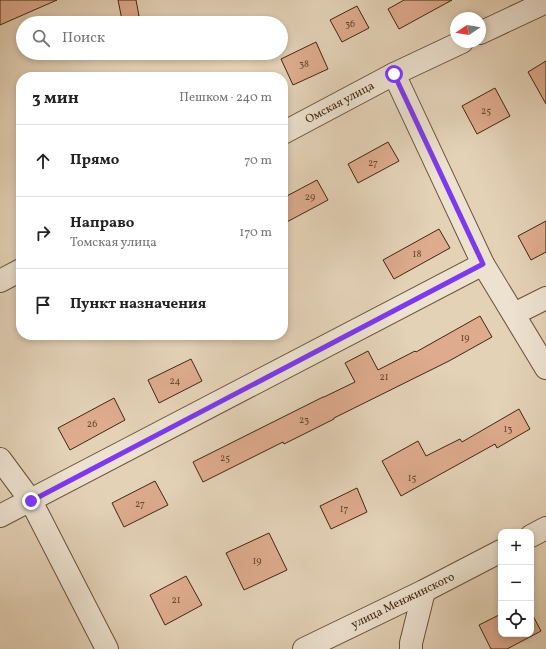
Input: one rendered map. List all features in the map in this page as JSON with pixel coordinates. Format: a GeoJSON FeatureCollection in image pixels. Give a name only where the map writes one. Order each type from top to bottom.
{"type":"FeatureCollection","features":[{"type":"Feature","properties":{"kind":"street"},"geometry":{"type":"LineString","coordinates":[[486,30],[546,2]]}},
{"type":"Feature","properties":{"kind":"street","name":"Омская улица"},"geometry":{"type":"LineString","coordinates":[[288,130],[394,74],[450,48]]}},
{"type":"Feature","properties":{"kind":"street"},"geometry":{"type":"LineString","coordinates":[[394,74],[483,264],[546,368]]}},
{"type":"Feature","properties":{"kind":"street"},"geometry":{"type":"LineString","coordinates":[[0,516],[483,264]]}},
{"type":"Feature","properties":{"kind":"street"},"geometry":{"type":"LineString","coordinates":[[0,281],[16,273]]}},
{"type":"Feature","properties":{"kind":"street"},"geometry":{"type":"LineString","coordinates":[[514,314],[546,298]]}},
{"type":"Feature","properties":{"kind":"street"},"geometry":{"type":"LineString","coordinates":[[0,459],[31,501],[107,649]]}},
{"type":"Feature","properties":{"kind":"street"},"geometry":{"type":"LineString","coordinates":[[534,534],[546,528]]}},
{"type":"Feature","properties":{"kind":"street","name":"улица Менжинского"},"geometry":{"type":"LineString","coordinates":[[304,649],[498,554]]}},
{"type":"Feature","properties":{"kind":"street"},"geometry":{"type":"LineString","coordinates":[[411,649],[411,643],[424,591]]}},
{"type":"Feature","properties":{"kind":"building"},"geometry":{"type":"Polygon","coordinates":[[[0,0],[57,0],[21,16],[16,16],[16,18],[0,25],[0,0]]]}},
{"type":"Feature","properties":{"kind":"building"},"geometry":{"type":"Polygon","coordinates":[[[118,0],[136,0],[139,16],[121,16],[118,0]]]}},
{"type":"Feature","properties":{"kind":"building"},"geometry":{"type":"Polygon","coordinates":[[[404,0],[452,0],[399,29],[388,9],[404,0]]]}},
{"type":"Feature","properties":{"kind":"building"},"geometry":{"type":"Polygon","coordinates":[[[357,6],[369,28],[342,42],[330,20],[357,6]]]}},
{"type":"Feature","properties":{"kind":"building"},"geometry":{"type":"Polygon","coordinates":[[[316,42],[328,69],[293,85],[281,60],[288,60],[288,56],[316,42]]]}},
{"type":"Feature","properties":{"kind":"building"},"geometry":{"type":"Polygon","coordinates":[[[546,61],[546,104],[528,72],[546,61]]]}},
{"type":"Feature","properties":{"kind":"building"},"geometry":{"type":"Polygon","coordinates":[[[495,88],[510,116],[477,134],[462,106],[495,88]]]}},
{"type":"Feature","properties":{"kind":"building"},"geometry":{"type":"Polygon","coordinates":[[[388,142],[399,161],[358,183],[348,164],[388,142]]]}},
{"type":"Feature","properties":{"kind":"building"},"geometry":{"type":"Polygon","coordinates":[[[317,180],[328,200],[288,221],[288,195],[317,180]]]}},
{"type":"Feature","properties":{"kind":"building"},"geometry":{"type":"Polygon","coordinates":[[[546,221],[546,252],[531,260],[518,236],[546,221]]]}},
{"type":"Feature","properties":{"kind":"building"},"geometry":{"type":"Polygon","coordinates":[[[439,229],[450,248],[394,279],[383,260],[439,229]]]}},
{"type":"Feature","properties":{"kind":"building"},"geometry":{"type":"Polygon","coordinates":[[[480,316],[492,337],[449,361],[334,419],[284,444],[283,442],[203,482],[193,462],[355,382],[345,363],[368,351],[378,370],[415,351],[416,352],[480,316]]]}},
{"type":"Feature","properties":{"kind":"building"},"geometry":{"type":"Polygon","coordinates":[[[191,359],[202,381],[159,403],[148,380],[191,359]]]}},
{"type":"Feature","properties":{"kind":"building"},"geometry":{"type":"Polygon","coordinates":[[[114,398],[125,420],[70,450],[58,428],[114,398]]]}},
{"type":"Feature","properties":{"kind":"building"},"geometry":{"type":"Polygon","coordinates":[[[519,409],[530,429],[497,448],[495,444],[401,496],[382,461],[418,441],[426,456],[460,439],[462,442],[519,409]]]}},
{"type":"Feature","properties":{"kind":"building"},"geometry":{"type":"Polygon","coordinates":[[[155,481],[168,505],[124,527],[112,503],[155,481]]]}},
{"type":"Feature","properties":{"kind":"building"},"geometry":{"type":"Polygon","coordinates":[[[357,488],[367,512],[331,529],[320,506],[357,488]]]}},
{"type":"Feature","properties":{"kind":"building"},"geometry":{"type":"Polygon","coordinates":[[[269,533],[287,570],[244,590],[226,553],[269,533]]]}},
{"type":"Feature","properties":{"kind":"building"},"geometry":{"type":"Polygon","coordinates":[[[186,576],[202,605],[165,625],[150,595],[186,576]]]}},
{"type":"Feature","properties":{"kind":"building"},"geometry":{"type":"Polygon","coordinates":[[[498,616],[498,637],[530,637],[507,649],[491,649],[479,625],[498,616]]]}},
{"type":"Feature","properties":{"kind":"building"},"geometry":{"type":"Polygon","coordinates":[[[534,618],[541,631],[534,635],[534,618]]]}},
{"type":"Feature","properties":{"kind":"route"},"geometry":{"type":"LineString","coordinates":[[31,501],[483,264],[394,74]]}}]}
